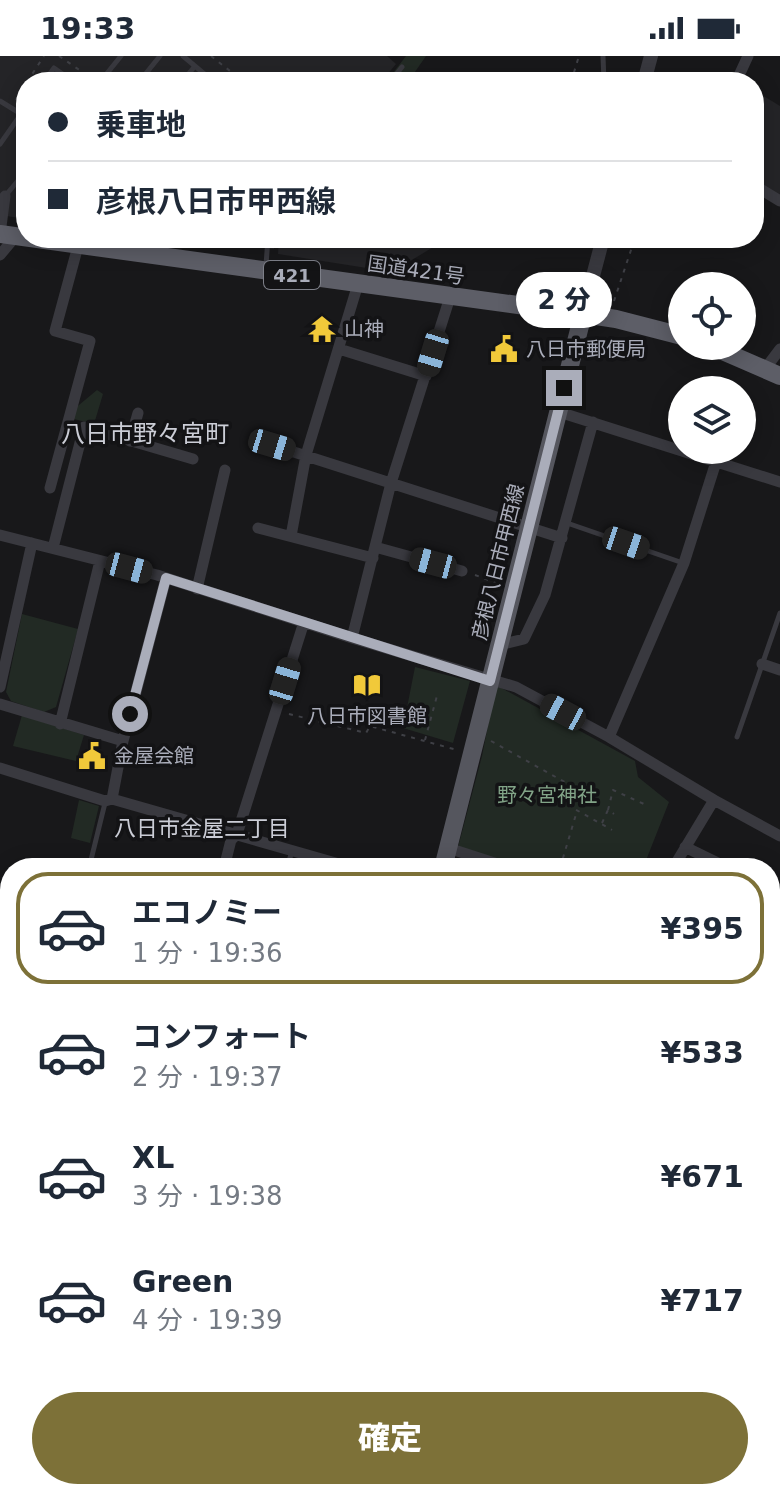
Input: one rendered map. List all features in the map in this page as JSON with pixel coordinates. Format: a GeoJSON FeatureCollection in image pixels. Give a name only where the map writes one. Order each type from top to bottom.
{"type":"FeatureCollection","features":[{"type":"Feature","properties":{"kind":"highway","name":"国道421号"},"geometry":{"type":"LineString","coordinates":[[92,248],[583,314],[668,333]]}},
{"type":"Feature","properties":{"kind":"highway"},"geometry":{"type":"LineString","coordinates":[[743,360],[773,373]]}},
{"type":"Feature","properties":{"kind":"main road","name":"彦根八日市甲西線"},"geometry":{"type":"LineString","coordinates":[[446,858],[583,314]]}},
{"type":"Feature","properties":{"kind":"street"},"geometry":{"type":"LineString","coordinates":[[0,255],[5,235],[5,196]]}},
{"type":"Feature","properties":{"kind":"street"},"geometry":{"type":"LineString","coordinates":[[50,488],[90,341],[55,331],[77,248]]}},
{"type":"Feature","properties":{"kind":"street"},"geometry":{"type":"LineString","coordinates":[[583,314],[600,248]]}},
{"type":"Feature","properties":{"kind":"street"},"geometry":{"type":"LineString","coordinates":[[291,536],[306,455],[358,284]]}},
{"type":"Feature","properties":{"kind":"street"},"geometry":{"type":"LineString","coordinates":[[352,638],[391,483],[450,297]]}},
{"type":"Feature","properties":{"kind":"street"},"geometry":{"type":"LineString","coordinates":[[339,349],[426,376]]}},
{"type":"Feature","properties":{"kind":"street"},"geometry":{"type":"LineString","coordinates":[[773,373],[780,349]]}},
{"type":"Feature","properties":{"kind":"street"},"geometry":{"type":"LineString","coordinates":[[559,412],[668,446]]}},
{"type":"Feature","properties":{"kind":"street"},"geometry":{"type":"LineString","coordinates":[[130,441],[138,413]]}},
{"type":"Feature","properties":{"kind":"street"},"geometry":{"type":"LineString","coordinates":[[499,645],[524,639],[545,595],[593,422]]}},
{"type":"Feature","properties":{"kind":"street"},"geometry":{"type":"LineString","coordinates":[[53,548],[84,427],[193,459]]}},
{"type":"Feature","properties":{"kind":"street"},"geometry":{"type":"LineString","coordinates":[[272,445],[562,538]]}},
{"type":"Feature","properties":{"kind":"street"},"geometry":{"type":"LineString","coordinates":[[609,737],[684,563],[715,464]]}},
{"type":"Feature","properties":{"kind":"street"},"geometry":{"type":"LineString","coordinates":[[722,464],[780,482]]}},
{"type":"Feature","properties":{"kind":"street"},"geometry":{"type":"LineString","coordinates":[[197,589],[225,470]]}},
{"type":"Feature","properties":{"kind":"street"},"geometry":{"type":"LineString","coordinates":[[258,528],[462,571]]}},
{"type":"Feature","properties":{"kind":"street"},"geometry":{"type":"LineString","coordinates":[[0,535],[166,578],[516,687],[780,836]]}},
{"type":"Feature","properties":{"kind":"street"},"geometry":{"type":"LineString","coordinates":[[0,687],[32,543]]}},
{"type":"Feature","properties":{"kind":"street"},"geometry":{"type":"LineString","coordinates":[[60,724],[100,561]]}},
{"type":"Feature","properties":{"kind":"street"},"geometry":{"type":"LineString","coordinates":[[109,800],[166,578]]}},
{"type":"Feature","properties":{"kind":"street"},"geometry":{"type":"LineString","coordinates":[[226,858],[231,840],[237,834],[304,622]]}},
{"type":"Feature","properties":{"kind":"street"},"geometry":{"type":"LineString","coordinates":[[762,664],[780,670]]}},
{"type":"Feature","properties":{"kind":"street"},"geometry":{"type":"LineString","coordinates":[[0,704],[123,741]]}},
{"type":"Feature","properties":{"kind":"street"},"geometry":{"type":"LineString","coordinates":[[0,768],[319,858]]}},
{"type":"Feature","properties":{"kind":"street"},"geometry":{"type":"LineString","coordinates":[[679,858],[714,800]]}},
{"type":"Feature","properties":{"kind":"street"},"geometry":{"type":"LineString","coordinates":[[685,847],[708,858]]}},
{"type":"Feature","properties":{"kind":"street"},"geometry":{"type":"LineString","coordinates":[[448,848],[479,858]]}},
{"type":"Feature","properties":{"kind":"lane"},"geometry":{"type":"LineString","coordinates":[[108,72],[121,56]]}},
{"type":"Feature","properties":{"kind":"lane"},"geometry":{"type":"LineString","coordinates":[[147,72],[160,56]]}},
{"type":"Feature","properties":{"kind":"lane"},"geometry":{"type":"LineString","coordinates":[[183,56],[202,72]]}},
{"type":"Feature","properties":{"kind":"lane"},"geometry":{"type":"LineString","coordinates":[[190,72],[195,66]]}},
{"type":"Feature","properties":{"kind":"lane"},"geometry":{"type":"LineString","coordinates":[[398,72],[402,67]]}},
{"type":"Feature","properties":{"kind":"lane"},"geometry":{"type":"LineString","coordinates":[[0,144],[16,125]]}},
{"type":"Feature","properties":{"kind":"lane"},"geometry":{"type":"LineString","coordinates":[[5,196],[16,183]]}},
{"type":"Feature","properties":{"kind":"lane"},"geometry":{"type":"LineString","coordinates":[[265,272],[267,248]]}},
{"type":"Feature","properties":{"kind":"lane"},"geometry":{"type":"LineString","coordinates":[[567,523],[684,563]]}},
{"type":"Feature","properties":{"kind":"lane"},"geometry":{"type":"LineString","coordinates":[[737,737],[780,613]]}},
{"type":"Feature","properties":{"kind":"lane"},"geometry":{"type":"LineString","coordinates":[[92,858],[109,800]]}},
{"type":"Feature","properties":{"kind":"lane"},"geometry":{"type":"LineString","coordinates":[[290,858],[292,850]]}},
{"type":"Feature","properties":{"kind":"path"},"geometry":{"type":"LineString","coordinates":[[59,56],[82,72]]}},
{"type":"Feature","properties":{"kind":"path"},"geometry":{"type":"LineString","coordinates":[[211,56],[231,72]]}},
{"type":"Feature","properties":{"kind":"path"},"geometry":{"type":"LineString","coordinates":[[13,104],[16,100]]}},
{"type":"Feature","properties":{"kind":"path"},"geometry":{"type":"LineString","coordinates":[[613,304],[632,248]]}},
{"type":"Feature","properties":{"kind":"path"},"geometry":{"type":"LineString","coordinates":[[462,571],[504,586]]}},
{"type":"Feature","properties":{"kind":"path"},"geometry":{"type":"LineString","coordinates":[[425,741],[438,692]]}},
{"type":"Feature","properties":{"kind":"path"},"geometry":{"type":"LineString","coordinates":[[276,711],[366,733],[370,726],[462,751]]}},
{"type":"Feature","properties":{"kind":"path"},"geometry":{"type":"LineString","coordinates":[[486,739],[579,790]]}},
{"type":"Feature","properties":{"kind":"path"},"geometry":{"type":"LineString","coordinates":[[570,787],[564,803],[612,830]]}},
{"type":"Feature","properties":{"kind":"path"},"geometry":{"type":"LineString","coordinates":[[602,824],[613,790],[644,804]]}},
{"type":"Feature","properties":{"kind":"path"},"geometry":{"type":"LineString","coordinates":[[563,858],[577,810]]}},
{"type":"Feature","properties":{"kind":"path"},"geometry":{"type":"LineString","coordinates":[[608,810],[614,814]]}},
{"type":"Feature","properties":{"kind":"shaded area"},"geometry":{"type":"Polygon","coordinates":[[[0,56],[387,56],[396,64],[389,72],[16,72],[16,217],[0,215],[0,56]]]}},
{"type":"Feature","properties":{"kind":"shaded area"},"geometry":{"type":"Polygon","coordinates":[[[764,96],[780,106],[780,197],[764,187],[764,96]]]}},
{"type":"Feature","properties":{"kind":"shaded area"},"geometry":{"type":"Polygon","coordinates":[[[278,248],[432,248],[392,272],[278,254],[278,248]]]}},
{"type":"Feature","properties":{"kind":"green space"},"geometry":{"type":"Polygon","coordinates":[[[406,56],[426,56],[415,72],[394,72],[406,56]]]}},
{"type":"Feature","properties":{"kind":"green space"},"geometry":{"type":"Polygon","coordinates":[[[97,390],[103,394],[94,424],[70,418],[73,410],[97,390]]]}},
{"type":"Feature","properties":{"kind":"green space"},"geometry":{"type":"Polygon","coordinates":[[[22,614],[78,629],[56,707],[44,712],[11,701],[6,692],[22,614]]]}},
{"type":"Feature","properties":{"kind":"green space"},"geometry":{"type":"Polygon","coordinates":[[[415,667],[470,681],[453,743],[403,728],[415,667]]]}},
{"type":"Feature","properties":{"kind":"green space","name":"野々宮神社"},"geometry":{"type":"Polygon","coordinates":[[[496,685],[635,761],[638,777],[669,802],[647,858],[479,858],[457,851],[482,756],[496,685]]]}},
{"type":"Feature","properties":{"kind":"green space"},"geometry":{"type":"Polygon","coordinates":[[[22,715],[84,735],[76,761],[13,746],[22,715]]]}},
{"type":"Feature","properties":{"kind":"green space"},"geometry":{"type":"Polygon","coordinates":[[[79,800],[99,806],[90,843],[71,838],[79,800]]]}},
{"type":"Feature","properties":{"kind":"place","name":"山神"},"geometry":{"type":"Point","coordinates":[322,329]}},
{"type":"Feature","properties":{"kind":"place","name":"八日市郵便局"},"geometry":{"type":"Point","coordinates":[504,349]}},
{"type":"Feature","properties":{"kind":"place","name":"八日市図書館"},"geometry":{"type":"Point","coordinates":[367,685]}},
{"type":"Feature","properties":{"kind":"place","name":"金屋会館"},"geometry":{"type":"Point","coordinates":[92,756]}},
{"type":"Feature","properties":{"kind":"district","name":"八日市野々宮町"},"geometry":{"type":"Point","coordinates":[145,434]}},
{"type":"Feature","properties":{"kind":"district","name":"八日市金屋二丁目"},"geometry":{"type":"Point","coordinates":[202,828]}},
{"type":"Feature","properties":{"kind":"route"},"geometry":{"type":"LineString","coordinates":[[130,714],[166,578],[490,681],[564,388]]}}]}
